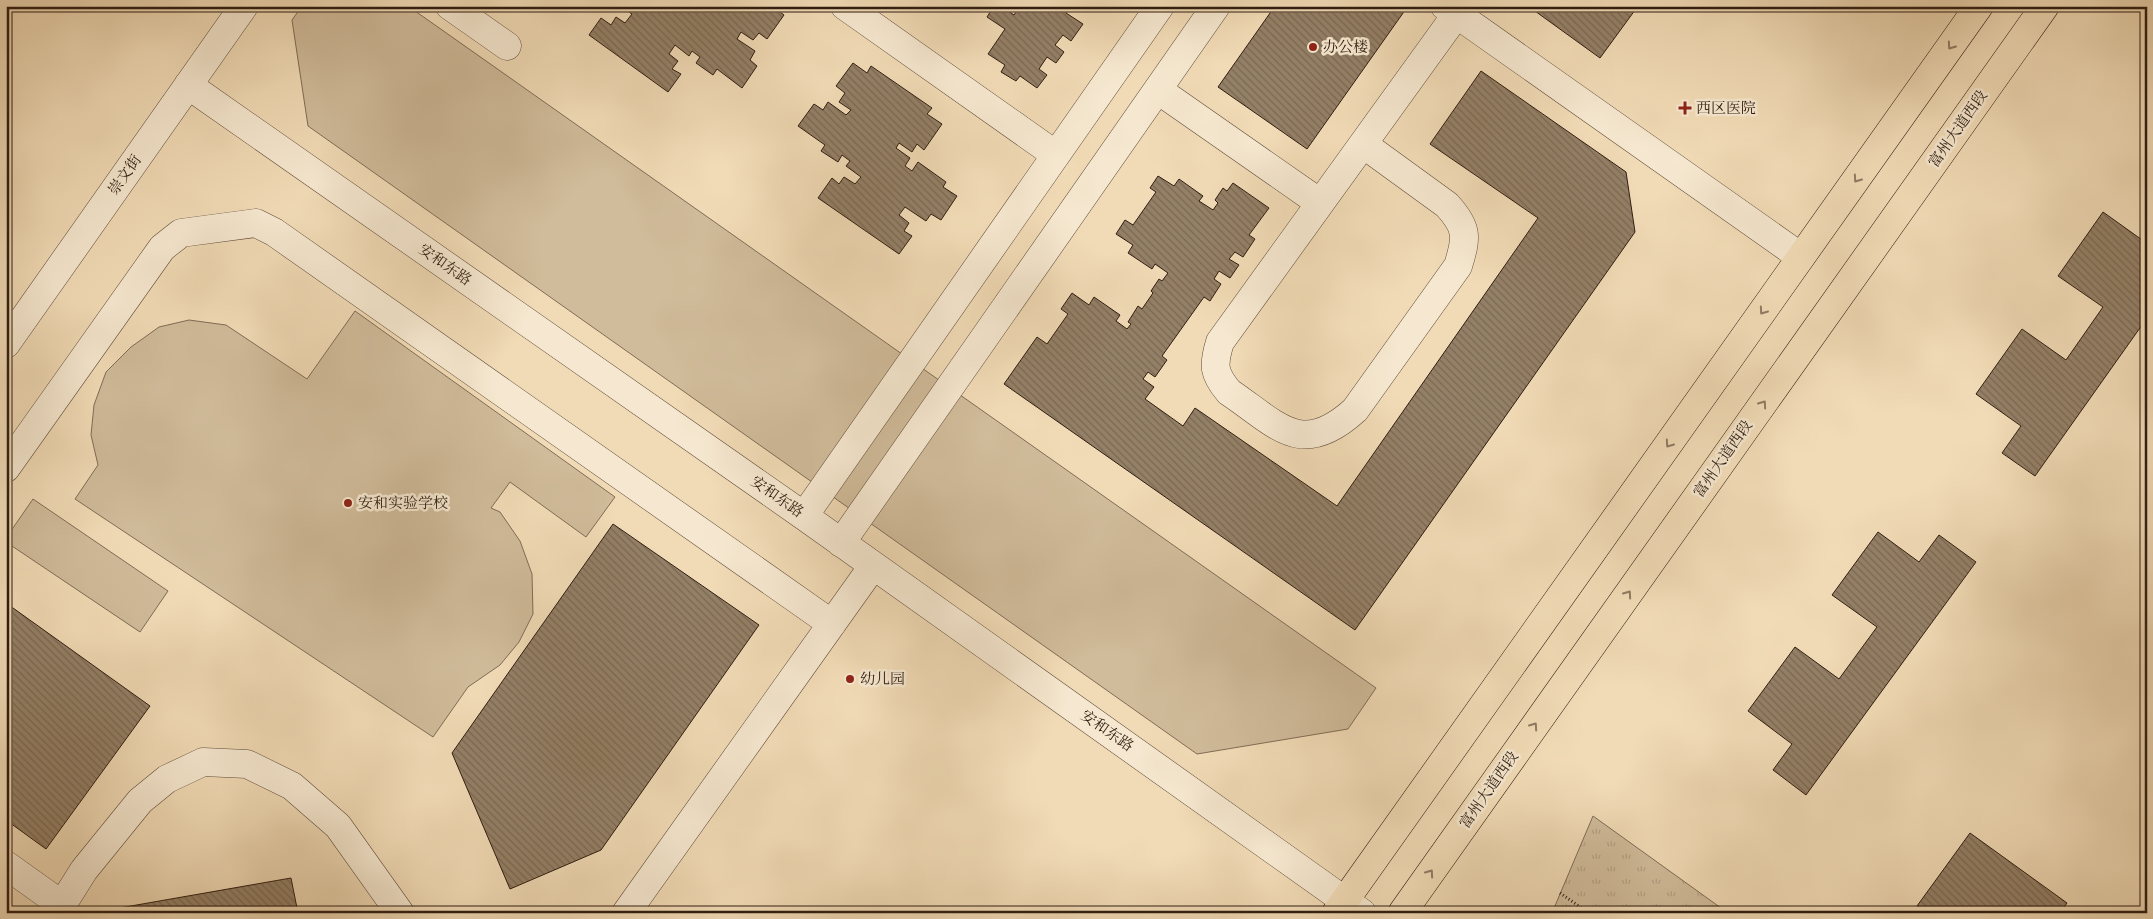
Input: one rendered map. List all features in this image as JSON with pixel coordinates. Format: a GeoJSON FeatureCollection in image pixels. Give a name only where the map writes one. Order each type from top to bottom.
{"type":"FeatureCollection","features":[{"type":"Feature","properties":{"kind":"main road"},"geometry":{"type":"LineString","coordinates":[[1348,909],[1801,257],[1979,6]]}},
{"type":"Feature","properties":{"kind":"main road","name":"富州大道西段"},"geometry":{"type":"LineString","coordinates":[[1402,913],[2045,6]]}},
{"type":"Feature","properties":{"kind":"street","name":"崇文街"},"geometry":{"type":"LineString","coordinates":[[6,344],[244,6]]}},
{"type":"Feature","properties":{"kind":"street"},"geometry":{"type":"LineString","coordinates":[[450,6],[507,46]]}},
{"type":"Feature","properties":{"kind":"street"},"geometry":{"type":"LineString","coordinates":[[844,6],[1056,155]]}},
{"type":"Feature","properties":{"kind":"street"},"geometry":{"type":"LineString","coordinates":[[804,516],[1160,6]]}},
{"type":"Feature","properties":{"kind":"street"},"geometry":{"type":"LineString","coordinates":[[841,543],[1216,6]]}},
{"type":"Feature","properties":{"kind":"street"},"geometry":{"type":"LineString","coordinates":[[1363,144],[1447,205],[1457,215],[1464,228],[1464,247],[1458,266],[1355,410],[1340,424],[1320,433],[1305,436],[1290,434],[1229,392],[1215,371],[1215,359],[1220,342],[1363,144],[1450,11],[1801,257]]}},
{"type":"Feature","properties":{"kind":"street","name":"安和东路"},"geometry":{"type":"LineString","coordinates":[[188,85],[804,516],[1348,909]]}},
{"type":"Feature","properties":{"kind":"street"},"geometry":{"type":"LineString","coordinates":[[1158,90],[1320,203]]}},
{"type":"Feature","properties":{"kind":"street"},"geometry":{"type":"LineString","coordinates":[[6,468],[162,248],[181,233],[256,223],[274,232],[832,624]]}},
{"type":"Feature","properties":{"kind":"street"},"geometry":{"type":"LineString","coordinates":[[626,913],[873,566]]}},
{"type":"Feature","properties":{"kind":"street"},"geometry":{"type":"LineString","coordinates":[[6,865],[62,909],[84,870],[140,801],[167,779],[203,762],[247,764],[292,786],[338,826],[400,913]]}},
{"type":"Feature","properties":{"kind":"path"},"geometry":{"type":"LineString","coordinates":[[1560,893],[1589,913]]}},
{"type":"Feature","properties":{"kind":"green space"},"geometry":{"type":"Polygon","coordinates":[[[302,6],[408,6],[1376,688],[1348,729],[1197,754],[308,126],[292,20],[302,6]]]}},
{"type":"Feature","properties":{"kind":"green space"},"geometry":{"type":"Polygon","coordinates":[[[355,311],[615,497],[586,537],[510,482],[491,508],[500,512],[520,541],[532,574],[533,614],[519,642],[500,665],[468,687],[433,737],[75,499],[98,465],[91,435],[94,405],[106,372],[131,347],[159,327],[189,320],[226,325],[307,379],[355,311]]]}},
{"type":"Feature","properties":{"kind":"green space"},"geometry":{"type":"Polygon","coordinates":[[[33,499],[168,591],[140,632],[6,542],[6,538],[33,499]]]}},
{"type":"Feature","properties":{"kind":"green space"},"geometry":{"type":"Polygon","coordinates":[[[1593,816],[1728,913],[1552,913],[1593,816]]]}},
{"type":"Feature","properties":{"kind":"building"},"geometry":{"type":"Polygon","coordinates":[[[620,6],[772,6],[784,15],[767,39],[759,33],[753,40],[741,32],[737,39],[755,51],[750,60],[757,66],[742,88],[717,69],[713,75],[696,63],[700,57],[692,51],[689,56],[675,45],[669,54],[678,61],[672,69],[681,74],[668,92],[589,35],[601,18],[611,25],[616,17],[625,23],[632,14],[620,6]]]}},
{"type":"Feature","properties":{"kind":"building"},"geometry":{"type":"Polygon","coordinates":[[[994,6],[1001,6],[1014,15],[1020,6],[1068,6],[1070,7],[1066,13],[1083,24],[1071,41],[1063,35],[1055,45],[1064,52],[1056,63],[1047,57],[1039,69],[1047,75],[1037,88],[1020,76],[1016,81],[1001,72],[1005,65],[988,54],[1005,29],[987,17],[994,6]]]}},
{"type":"Feature","properties":{"kind":"building","name":"办公楼"},"geometry":{"type":"Polygon","coordinates":[[[1275,6],[1408,6],[1307,149],[1218,87],[1275,6]]]}},
{"type":"Feature","properties":{"kind":"building"},"geometry":{"type":"Polygon","coordinates":[[[1528,6],[1638,6],[1600,58],[1528,6]]]}},
{"type":"Feature","properties":{"kind":"building"},"geometry":{"type":"Polygon","coordinates":[[[853,63],[867,73],[871,66],[932,108],[927,114],[942,124],[924,150],[917,144],[912,152],[899,143],[896,148],[910,158],[905,166],[912,171],[918,162],[946,182],[943,187],[957,196],[941,220],[931,214],[926,221],[905,207],[899,215],[909,223],[904,231],[912,236],[899,254],[818,198],[832,178],[839,184],[844,177],[855,184],[861,177],[846,166],[850,161],[842,155],[838,162],[821,151],[825,145],[798,126],[814,104],[823,110],[828,102],[846,115],[851,110],[839,102],[845,93],[836,86],[853,63]]]}},
{"type":"Feature","properties":{"kind":"building"},"geometry":{"type":"Polygon","coordinates":[[[1481,71],[1626,172],[1635,232],[1355,630],[1004,384],[1037,337],[1047,344],[1068,314],[1061,309],[1072,293],[1089,305],[1094,297],[1120,315],[1116,321],[1127,329],[1131,324],[1128,322],[1138,306],[1142,309],[1153,293],[1151,291],[1159,279],[1162,281],[1168,273],[1155,264],[1152,269],[1128,253],[1133,245],[1116,234],[1125,220],[1133,225],[1156,192],[1150,188],[1158,176],[1174,186],[1179,179],[1203,196],[1199,201],[1213,210],[1218,203],[1215,200],[1223,188],[1227,191],[1233,183],[1269,208],[1249,235],[1255,239],[1243,257],[1235,252],[1229,259],[1239,265],[1230,278],[1219,271],[1214,279],[1221,284],[1210,301],[1204,297],[1162,356],[1167,360],[1155,377],[1148,372],[1143,379],[1154,387],[1145,399],[1183,426],[1195,408],[1337,506],[1538,218],[1430,144],[1481,71]]]}},
{"type":"Feature","properties":{"kind":"building"},"geometry":{"type":"Polygon","coordinates":[[[2103,212],[2145,242],[2147,239],[2147,318],[2035,476],[2002,453],[2021,426],[1976,394],[2022,329],[2066,360],[2103,307],[2058,276],[2103,212]]]}},
{"type":"Feature","properties":{"kind":"building"},"geometry":{"type":"Polygon","coordinates":[[[613,524],[759,625],[601,850],[510,889],[452,753],[613,524]]]}},
{"type":"Feature","properties":{"kind":"building"},"geometry":{"type":"Polygon","coordinates":[[[1878,532],[1919,562],[1939,535],[1976,562],[1806,795],[1773,770],[1792,744],[1748,711],[1795,647],[1839,679],[1877,627],[1832,595],[1878,532]]]}},
{"type":"Feature","properties":{"kind":"building"},"geometry":{"type":"Polygon","coordinates":[[[6,603],[150,706],[46,849],[6,820],[6,603]]]}},
{"type":"Feature","properties":{"kind":"building"},"geometry":{"type":"Polygon","coordinates":[[[1970,833],[2067,903],[2060,913],[1927,913],[1917,906],[1970,833]]]}},
{"type":"Feature","properties":{"kind":"building"},"geometry":{"type":"Polygon","coordinates":[[[291,878],[298,913],[109,913],[108,910],[291,878]]]}},
{"type":"Feature","properties":{"kind":"place","name":"办公楼"},"geometry":{"type":"Point","coordinates":[1313,47]}},
{"type":"Feature","properties":{"kind":"place","name":"西区医院"},"geometry":{"type":"Point","coordinates":[1685,108]}},
{"type":"Feature","properties":{"kind":"place","name":"安和实验学校"},"geometry":{"type":"Point","coordinates":[348,503]}},
{"type":"Feature","properties":{"kind":"place","name":"幼儿园"},"geometry":{"type":"Point","coordinates":[850,679]}}]}
